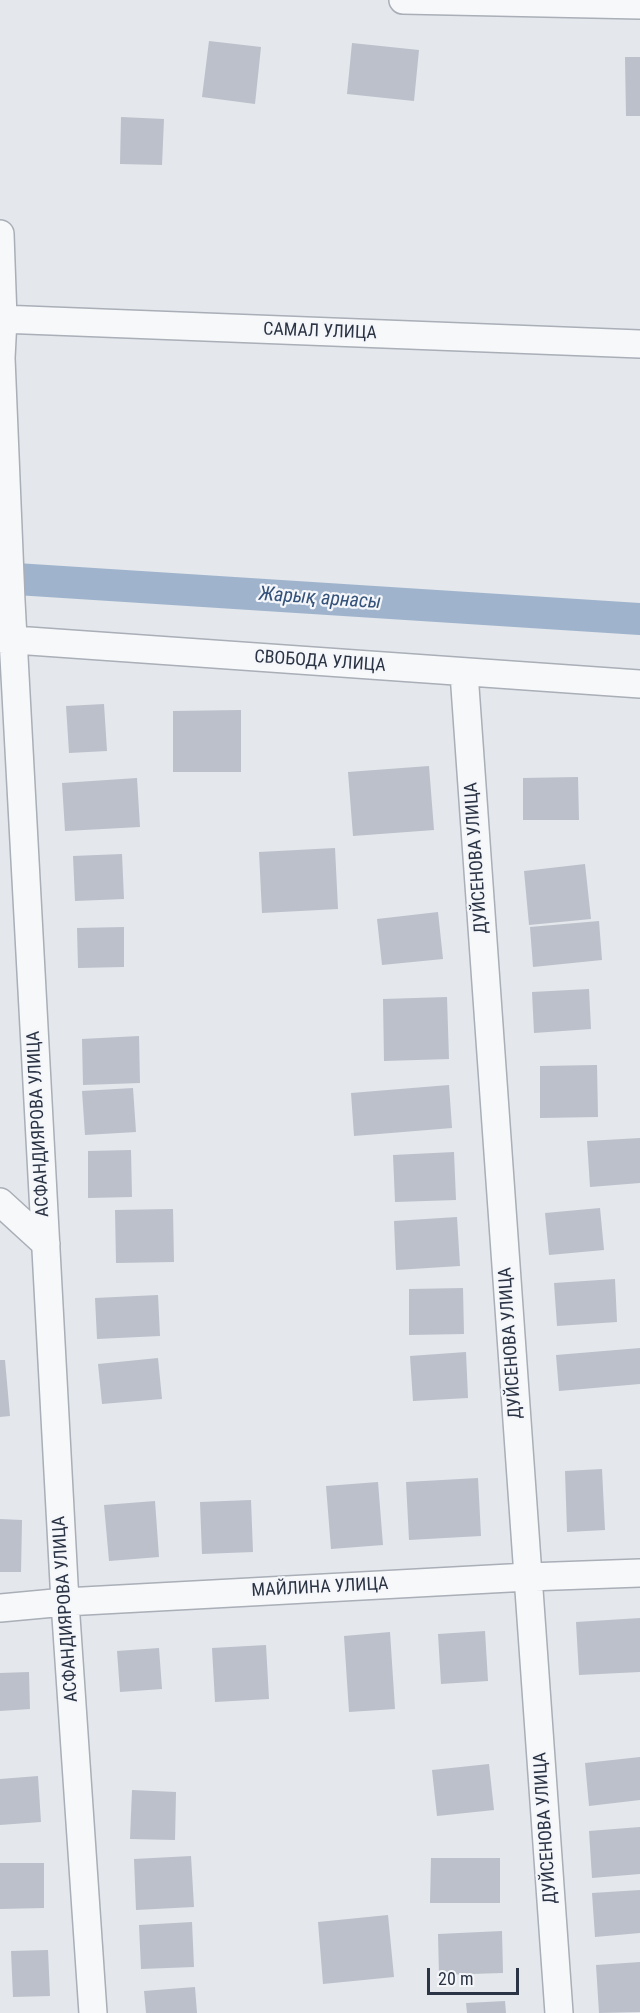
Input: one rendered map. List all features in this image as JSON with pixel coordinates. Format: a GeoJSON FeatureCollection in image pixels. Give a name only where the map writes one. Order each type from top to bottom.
{"type":"FeatureCollection","features":[{"type":"Feature","properties":{"kind":"street"},"geometry":{"type":"LineString","coordinates":[[403,0],[640,4]]}},
{"type":"Feature","properties":{"kind":"street","name":"АСФАНДИЯРОВА УЛИЦА"},"geometry":{"type":"LineString","coordinates":[[0,234],[1,358],[11,601],[7,640],[65,1602],[93,2013]]}},
{"type":"Feature","properties":{"kind":"street","name":"САМАЛ УЛИЦА"},"geometry":{"type":"LineString","coordinates":[[1,319],[640,344]]}},
{"type":"Feature","properties":{"kind":"street","name":"СВОБОДА УЛИЦА"},"geometry":{"type":"LineString","coordinates":[[7,640],[640,684]]}},
{"type":"Feature","properties":{"kind":"street","name":"ДУЙСЕНОВА УЛИЦА"},"geometry":{"type":"LineString","coordinates":[[464,673],[559,2013]]}},
{"type":"Feature","properties":{"kind":"street"},"geometry":{"type":"LineString","coordinates":[[0,1202],[45,1244]]}},
{"type":"Feature","properties":{"kind":"street","name":"МАЙЛИНА УЛИЦА"},"geometry":{"type":"LineString","coordinates":[[0,1608],[65,1602],[640,1573]]}},
{"type":"Feature","properties":{"kind":"building"},"geometry":{"type":"Polygon","coordinates":[[[209,41],[261,47],[255,104],[202,97],[209,41]]]}},
{"type":"Feature","properties":{"kind":"building"},"geometry":{"type":"Polygon","coordinates":[[[352,43],[419,50],[414,101],[347,94],[352,43]]]}},
{"type":"Feature","properties":{"kind":"building"},"geometry":{"type":"Polygon","coordinates":[[[625,57],[640,57],[640,116],[626,116],[625,57]]]}},
{"type":"Feature","properties":{"kind":"building"},"geometry":{"type":"Polygon","coordinates":[[[121,117],[164,119],[162,165],[120,164],[121,117]]]}},
{"type":"Feature","properties":{"kind":"building"},"geometry":{"type":"Polygon","coordinates":[[[104,704],[107,751],[69,753],[66,706],[104,704]]]}},
{"type":"Feature","properties":{"kind":"building"},"geometry":{"type":"Polygon","coordinates":[[[241,710],[241,772],[173,772],[173,711],[241,710]]]}},
{"type":"Feature","properties":{"kind":"building"},"geometry":{"type":"Polygon","coordinates":[[[429,766],[434,830],[353,836],[348,772],[429,766]]]}},
{"type":"Feature","properties":{"kind":"building"},"geometry":{"type":"Polygon","coordinates":[[[578,777],[579,820],[523,820],[523,778],[578,777]]]}},
{"type":"Feature","properties":{"kind":"building"},"geometry":{"type":"Polygon","coordinates":[[[137,778],[140,827],[65,831],[62,783],[137,778]]]}},
{"type":"Feature","properties":{"kind":"building"},"geometry":{"type":"Polygon","coordinates":[[[335,848],[338,909],[262,913],[259,852],[335,848]]]}},
{"type":"Feature","properties":{"kind":"building"},"geometry":{"type":"Polygon","coordinates":[[[122,854],[124,899],[75,901],[73,856],[122,854]]]}},
{"type":"Feature","properties":{"kind":"building"},"geometry":{"type":"Polygon","coordinates":[[[585,864],[591,919],[529,925],[524,871],[585,864]]]}},
{"type":"Feature","properties":{"kind":"building"},"geometry":{"type":"Polygon","coordinates":[[[438,912],[443,959],[382,965],[377,919],[438,912]]]}},
{"type":"Feature","properties":{"kind":"building"},"geometry":{"type":"Polygon","coordinates":[[[599,921],[602,960],[533,967],[530,927],[599,921]]]}},
{"type":"Feature","properties":{"kind":"building"},"geometry":{"type":"Polygon","coordinates":[[[124,927],[124,967],[78,968],[77,928],[124,927]]]}},
{"type":"Feature","properties":{"kind":"building"},"geometry":{"type":"Polygon","coordinates":[[[589,989],[591,1029],[534,1033],[532,992],[589,989]]]}},
{"type":"Feature","properties":{"kind":"building"},"geometry":{"type":"Polygon","coordinates":[[[447,997],[449,1059],[384,1061],[383,999],[447,997]]]}},
{"type":"Feature","properties":{"kind":"building"},"geometry":{"type":"Polygon","coordinates":[[[139,1036],[140,1083],[83,1085],[82,1039],[139,1036]]]}},
{"type":"Feature","properties":{"kind":"building"},"geometry":{"type":"Polygon","coordinates":[[[597,1065],[598,1117],[540,1118],[540,1066],[597,1065]]]}},
{"type":"Feature","properties":{"kind":"building"},"geometry":{"type":"Polygon","coordinates":[[[449,1085],[452,1128],[354,1136],[351,1093],[449,1085]]]}},
{"type":"Feature","properties":{"kind":"building"},"geometry":{"type":"Polygon","coordinates":[[[133,1088],[136,1132],[85,1135],[82,1091],[133,1088]]]}},
{"type":"Feature","properties":{"kind":"building"},"geometry":{"type":"Polygon","coordinates":[[[640,1138],[640,1183],[590,1187],[587,1141],[640,1138]]]}},
{"type":"Feature","properties":{"kind":"building"},"geometry":{"type":"Polygon","coordinates":[[[131,1150],[132,1197],[88,1198],[88,1151],[131,1150]]]}},
{"type":"Feature","properties":{"kind":"building"},"geometry":{"type":"Polygon","coordinates":[[[454,1152],[456,1200],[395,1202],[393,1155],[454,1152]]]}},
{"type":"Feature","properties":{"kind":"building"},"geometry":{"type":"Polygon","coordinates":[[[600,1208],[604,1250],[549,1255],[545,1213],[600,1208]]]}},
{"type":"Feature","properties":{"kind":"building"},"geometry":{"type":"Polygon","coordinates":[[[173,1209],[174,1262],[116,1263],[115,1210],[173,1209]]]}},
{"type":"Feature","properties":{"kind":"building"},"geometry":{"type":"Polygon","coordinates":[[[457,1217],[460,1266],[396,1270],[394,1221],[457,1217]]]}},
{"type":"Feature","properties":{"kind":"building"},"geometry":{"type":"Polygon","coordinates":[[[615,1279],[617,1322],[557,1326],[554,1283],[615,1279]]]}},
{"type":"Feature","properties":{"kind":"building"},"geometry":{"type":"Polygon","coordinates":[[[463,1288],[464,1334],[409,1335],[409,1289],[463,1288]]]}},
{"type":"Feature","properties":{"kind":"building"},"geometry":{"type":"Polygon","coordinates":[[[158,1295],[160,1336],[97,1339],[95,1298],[158,1295]]]}},
{"type":"Feature","properties":{"kind":"building"},"geometry":{"type":"Polygon","coordinates":[[[640,1348],[640,1384],[559,1391],[556,1355],[640,1348]]]}},
{"type":"Feature","properties":{"kind":"building"},"geometry":{"type":"Polygon","coordinates":[[[466,1352],[468,1398],[413,1401],[410,1356],[466,1352]]]}},
{"type":"Feature","properties":{"kind":"building"},"geometry":{"type":"Polygon","coordinates":[[[158,1358],[162,1399],[102,1404],[98,1364],[158,1358]]]}},
{"type":"Feature","properties":{"kind":"building"},"geometry":{"type":"Polygon","coordinates":[[[0,1360],[5,1360],[10,1416],[0,1417],[0,1360]]]}},
{"type":"Feature","properties":{"kind":"building"},"geometry":{"type":"Polygon","coordinates":[[[602,1469],[605,1530],[567,1532],[565,1471],[602,1469]]]}},
{"type":"Feature","properties":{"kind":"building"},"geometry":{"type":"Polygon","coordinates":[[[478,1478],[481,1536],[409,1540],[406,1482],[478,1478]]]}},
{"type":"Feature","properties":{"kind":"building"},"geometry":{"type":"Polygon","coordinates":[[[378,1482],[383,1545],[331,1549],[326,1486],[378,1482]]]}},
{"type":"Feature","properties":{"kind":"building"},"geometry":{"type":"Polygon","coordinates":[[[251,1500],[253,1552],[202,1554],[200,1502],[251,1500]]]}},
{"type":"Feature","properties":{"kind":"building"},"geometry":{"type":"Polygon","coordinates":[[[155,1501],[159,1557],[109,1561],[104,1505],[155,1501]]]}},
{"type":"Feature","properties":{"kind":"building"},"geometry":{"type":"Polygon","coordinates":[[[0,1519],[22,1520],[21,1572],[0,1572],[0,1519]]]}},
{"type":"Feature","properties":{"kind":"building"},"geometry":{"type":"Polygon","coordinates":[[[640,1618],[640,1672],[579,1675],[576,1622],[640,1618]]]}},
{"type":"Feature","properties":{"kind":"building"},"geometry":{"type":"Polygon","coordinates":[[[485,1631],[488,1681],[441,1684],[438,1634],[485,1631]]]}},
{"type":"Feature","properties":{"kind":"building"},"geometry":{"type":"Polygon","coordinates":[[[390,1632],[395,1709],[349,1712],[344,1636],[390,1632]]]}},
{"type":"Feature","properties":{"kind":"building"},"geometry":{"type":"Polygon","coordinates":[[[266,1645],[269,1699],[215,1702],[212,1648],[266,1645]]]}},
{"type":"Feature","properties":{"kind":"building"},"geometry":{"type":"Polygon","coordinates":[[[159,1648],[162,1689],[120,1692],[117,1651],[159,1648]]]}},
{"type":"Feature","properties":{"kind":"building"},"geometry":{"type":"Polygon","coordinates":[[[29,1672],[30,1709],[0,1711],[0,1673],[29,1672]]]}},
{"type":"Feature","properties":{"kind":"building"},"geometry":{"type":"Polygon","coordinates":[[[640,1757],[640,1800],[589,1806],[585,1763],[640,1757]]]}},
{"type":"Feature","properties":{"kind":"building"},"geometry":{"type":"Polygon","coordinates":[[[489,1764],[494,1810],[437,1816],[432,1770],[489,1764]]]}},
{"type":"Feature","properties":{"kind":"building"},"geometry":{"type":"Polygon","coordinates":[[[38,1776],[41,1822],[0,1825],[0,1779],[38,1776]]]}},
{"type":"Feature","properties":{"kind":"building"},"geometry":{"type":"Polygon","coordinates":[[[132,1790],[176,1792],[175,1840],[130,1839],[132,1790]]]}},
{"type":"Feature","properties":{"kind":"building"},"geometry":{"type":"Polygon","coordinates":[[[640,1827],[640,1874],[592,1878],[589,1831],[640,1827]]]}},
{"type":"Feature","properties":{"kind":"building"},"geometry":{"type":"Polygon","coordinates":[[[191,1856],[194,1907],[136,1910],[134,1859],[191,1856]]]}},
{"type":"Feature","properties":{"kind":"building"},"geometry":{"type":"Polygon","coordinates":[[[431,1858],[500,1858],[500,1903],[430,1903],[431,1858]]]}},
{"type":"Feature","properties":{"kind":"building"},"geometry":{"type":"Polygon","coordinates":[[[0,1863],[44,1863],[44,1908],[0,1909],[0,1863]]]}},
{"type":"Feature","properties":{"kind":"building"},"geometry":{"type":"Polygon","coordinates":[[[640,1890],[640,1933],[595,1937],[592,1893],[640,1890]]]}},
{"type":"Feature","properties":{"kind":"building"},"geometry":{"type":"Polygon","coordinates":[[[388,1915],[394,1977],[323,1984],[318,1922],[388,1915]]]}},
{"type":"Feature","properties":{"kind":"building"},"geometry":{"type":"Polygon","coordinates":[[[192,1922],[194,1967],[141,1969],[139,1925],[192,1922]]]}},
{"type":"Feature","properties":{"kind":"building"},"geometry":{"type":"Polygon","coordinates":[[[502,1931],[503,1973],[439,1975],[438,1934],[502,1931]]]}},
{"type":"Feature","properties":{"kind":"building"},"geometry":{"type":"Polygon","coordinates":[[[48,1950],[50,1996],[13,1997],[11,1951],[48,1950]]]}},
{"type":"Feature","properties":{"kind":"building"},"geometry":{"type":"Polygon","coordinates":[[[640,1962],[640,2012],[599,2013],[596,1965],[640,1962]]]}},
{"type":"Feature","properties":{"kind":"building"},"geometry":{"type":"Polygon","coordinates":[[[195,1987],[197,2013],[146,2013],[144,1991],[195,1987]]]}},
{"type":"Feature","properties":{"kind":"building"},"geometry":{"type":"Polygon","coordinates":[[[505,2001],[506,2013],[467,2013],[466,2003],[505,2001]]]}},
{"type":"Feature","properties":{"kind":"waterway","name":"Жарық арнасы"},"geometry":{"type":"LineString","coordinates":[[0,578],[640,619]]}}]}
